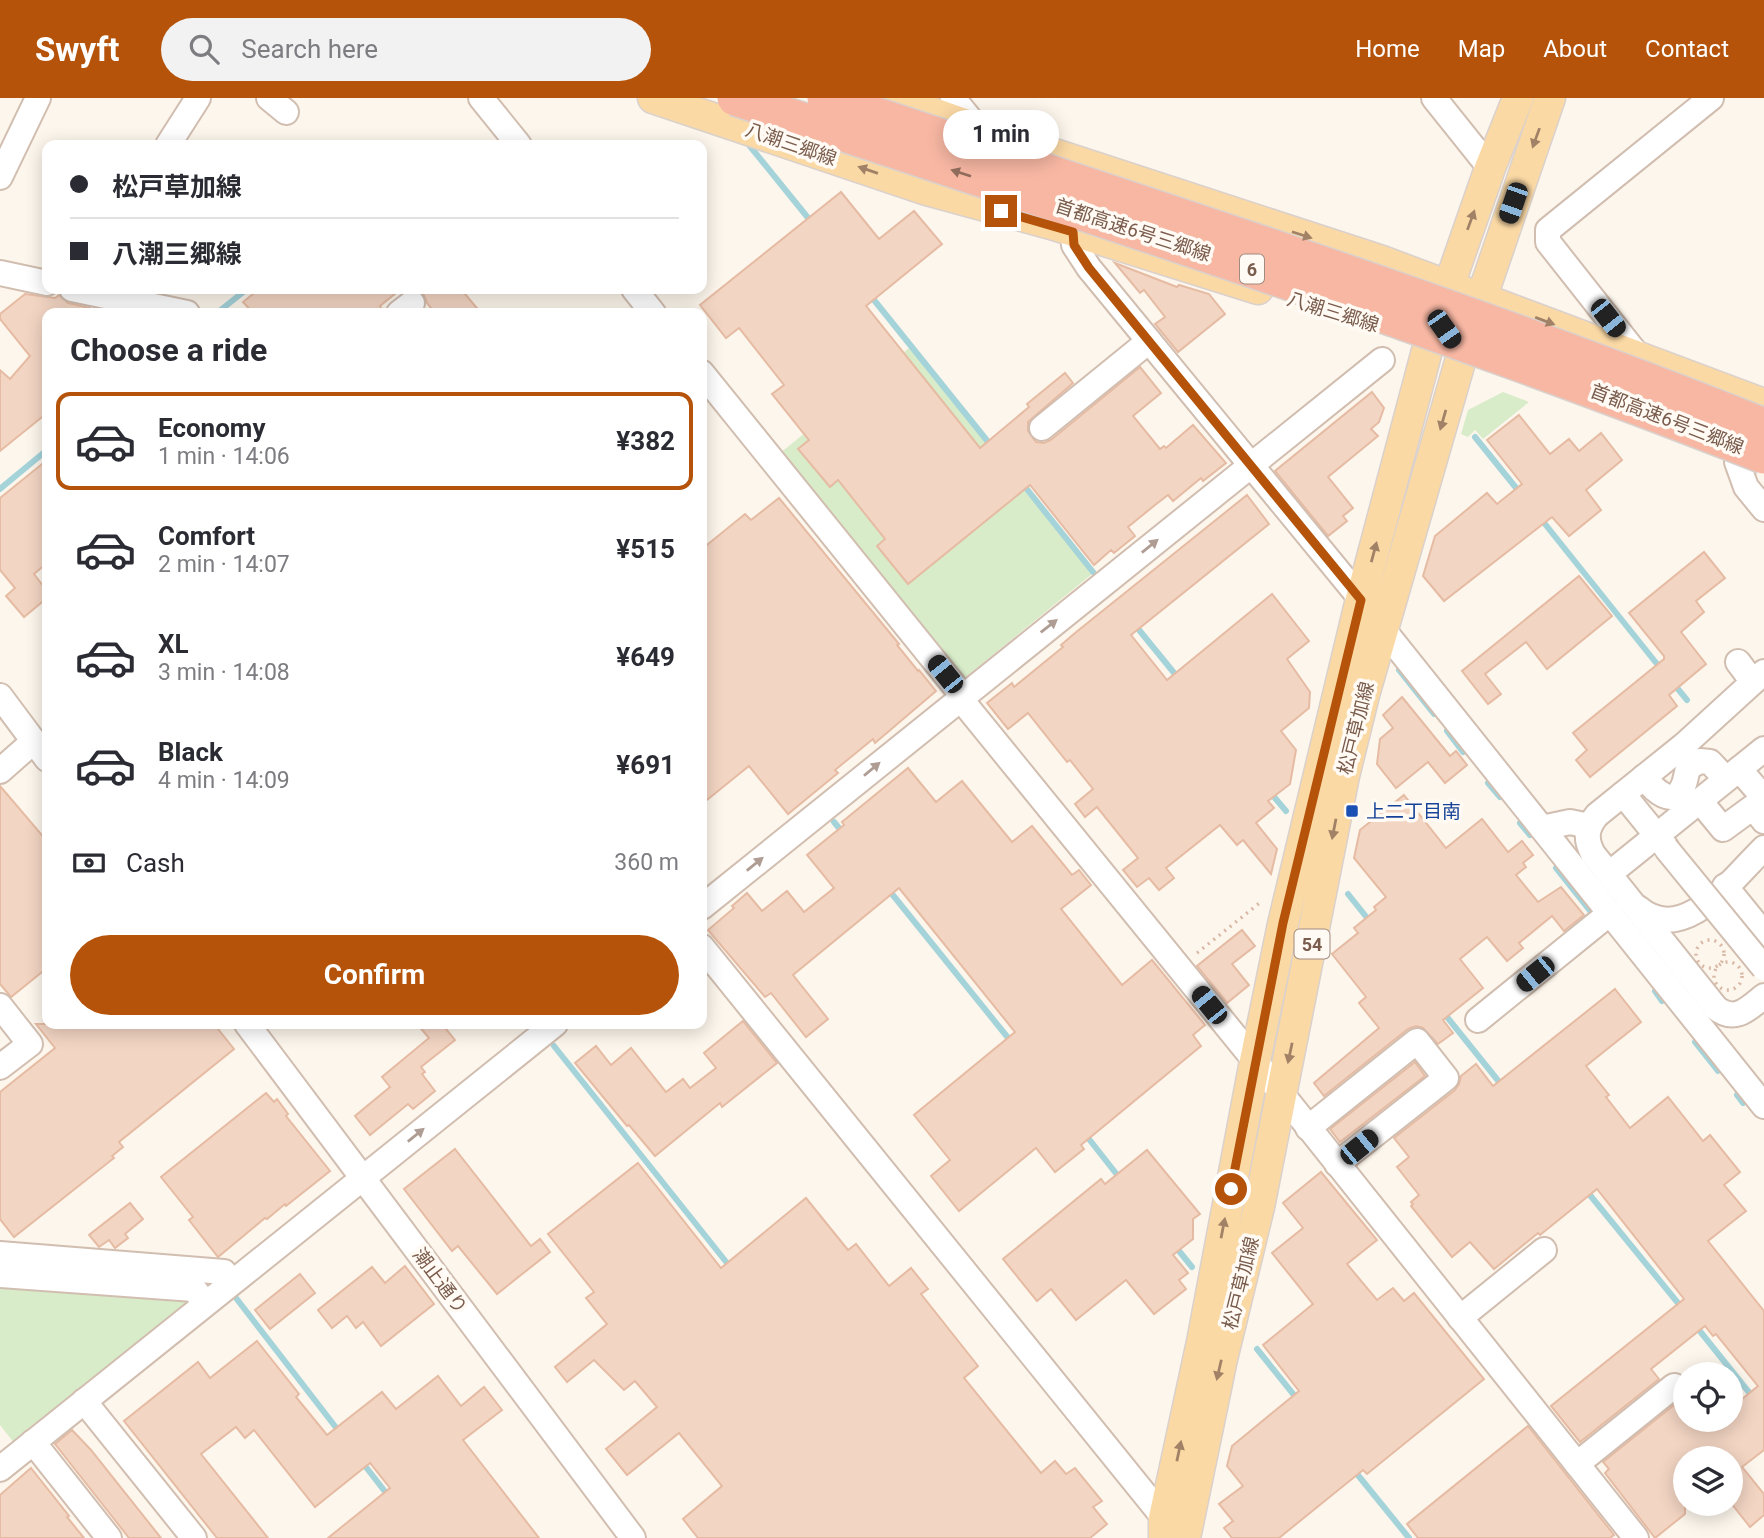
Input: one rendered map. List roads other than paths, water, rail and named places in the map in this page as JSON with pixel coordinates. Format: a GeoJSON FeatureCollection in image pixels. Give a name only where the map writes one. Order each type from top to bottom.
{"type":"FeatureCollection","features":[{"type":"Feature","properties":{"kind":"highway","name":"首都高速6号三郷線"},"geometry":{"type":"LineString","coordinates":[[735,98],[1259,271],[1463,342],[1751,459]]}},
{"type":"Feature","properties":{"kind":"highway","name":"首都高速6号三郷線"},"geometry":{"type":"LineString","coordinates":[[825,98],[1208,225],[1663,386],[1760,410]]}},
{"type":"Feature","properties":{"kind":"main road","name":"八潮三郷線"},"geometry":{"type":"LineString","coordinates":[[653,98],[927,190],[1466,341]]}},
{"type":"Feature","properties":{"kind":"main road"},"geometry":{"type":"LineString","coordinates":[[891,98],[1448,285],[1638,356],[1760,410]]}},
{"type":"Feature","properties":{"kind":"main road","name":"松戸草加線"},"geometry":{"type":"LineString","coordinates":[[1171,1531],[1202,1342],[1283,923],[1361,600],[1448,285],[1518,98]]}},
{"type":"Feature","properties":{"kind":"main road","name":"松戸草加線"},"geometry":{"type":"LineString","coordinates":[[1171,1531],[1214,1394],[1250,1250],[1344,776],[1382,628],[1466,341],[1550,98]]}},
{"type":"Feature","properties":{"kind":"main road"},"geometry":{"type":"LineString","coordinates":[[1171,193],[1191,229],[1223,245],[1406,307],[1433,333]]}},
{"type":"Feature","properties":{"kind":"main road"},"geometry":{"type":"LineString","coordinates":[[1448,285],[1462,321],[1466,341],[1493,343],[1647,399],[1682,421],[1711,446],[1751,459],[1764,475]]}},
{"type":"Feature","properties":{"kind":"street"},"geometry":{"type":"LineString","coordinates":[[0,177],[38,98]]}},
{"type":"Feature","properties":{"kind":"street"},"geometry":{"type":"LineString","coordinates":[[171,140],[198,98]]}},
{"type":"Feature","properties":{"kind":"street"},"geometry":{"type":"LineString","coordinates":[[481,98],[515,140]]}},
{"type":"Feature","properties":{"kind":"street"},"geometry":{"type":"LineString","coordinates":[[953,98],[978,129]]}},
{"type":"Feature","properties":{"kind":"street"},"geometry":{"type":"LineString","coordinates":[[1434,98],[1490,168]]}},
{"type":"Feature","properties":{"kind":"street"},"geometry":{"type":"LineString","coordinates":[[1638,356],[1548,242],[1548,230],[1711,98]]}},
{"type":"Feature","properties":{"kind":"street"},"geometry":{"type":"LineString","coordinates":[[1074,161],[1062,228],[1089,268],[1361,600]]}},
{"type":"Feature","properties":{"kind":"street"},"geometry":{"type":"LineString","coordinates":[[0,273],[42,282]]}},
{"type":"Feature","properties":{"kind":"street"},"geometry":{"type":"LineString","coordinates":[[96,294],[163,308]]}},
{"type":"Feature","properties":{"kind":"street"},"geometry":{"type":"LineString","coordinates":[[638,294],[649,308]]}},
{"type":"Feature","properties":{"kind":"street"},"geometry":{"type":"LineString","coordinates":[[1042,428],[1149,341]]}},
{"type":"Feature","properties":{"kind":"street"},"geometry":{"type":"LineString","coordinates":[[707,902],[1382,360]]}},
{"type":"Feature","properties":{"kind":"street"},"geometry":{"type":"LineString","coordinates":[[707,379],[1636,1538]]}},
{"type":"Feature","properties":{"kind":"street"},"geometry":{"type":"LineString","coordinates":[[1760,410],[1746,487],[1764,509]]}},
{"type":"Feature","properties":{"kind":"street"},"geometry":{"type":"LineString","coordinates":[[1382,628],[1542,828],[1716,1008],[1723,1013],[1739,1015],[1764,996]]}},
{"type":"Feature","properties":{"kind":"street"},"geometry":{"type":"LineString","coordinates":[[1752,672],[1684,745],[1597,815],[1589,826],[1587,844],[1609,874],[1621,908],[1764,1106]]}},
{"type":"Feature","properties":{"kind":"street"},"geometry":{"type":"LineString","coordinates":[[0,696],[41,750],[0,771]]}},
{"type":"Feature","properties":{"kind":"street"},"geometry":{"type":"LineString","coordinates":[[1609,874],[1661,841],[1700,801],[1764,749]]}},
{"type":"Feature","properties":{"kind":"street"},"geometry":{"type":"LineString","coordinates":[[1644,777],[1656,793],[1666,796],[1678,792],[1684,786],[1689,767],[1700,761],[1710,762],[1764,794]]}},
{"type":"Feature","properties":{"kind":"street"},"geometry":{"type":"LineString","coordinates":[[1623,794],[1764,968]]}},
{"type":"Feature","properties":{"kind":"street"},"geometry":{"type":"LineString","coordinates":[[1700,801],[1723,829],[1753,807],[1764,821]]}},
{"type":"Feature","properties":{"kind":"street"},"geometry":{"type":"LineString","coordinates":[[1542,828],[1570,822],[1589,826]]}},
{"type":"Feature","properties":{"kind":"street"},"geometry":{"type":"LineString","coordinates":[[1621,908],[1664,920],[1682,919],[1699,910],[1725,886],[1760,861]]}},
{"type":"Feature","properties":{"kind":"street"},"geometry":{"type":"LineString","coordinates":[[1725,886],[1764,934]]}},
{"type":"Feature","properties":{"kind":"street"},"geometry":{"type":"LineString","coordinates":[[1478,1020],[1621,908]]}},
{"type":"Feature","properties":{"kind":"street"},"geometry":{"type":"LineString","coordinates":[[707,953],[1171,1531]]}},
{"type":"Feature","properties":{"kind":"street"},"geometry":{"type":"LineString","coordinates":[[0,1006],[30,1044],[0,1067]]}},
{"type":"Feature","properties":{"kind":"street","name":"潮止通り"},"geometry":{"type":"LineString","coordinates":[[251,1029],[633,1538]]}},
{"type":"Feature","properties":{"kind":"street"},"geometry":{"type":"LineString","coordinates":[[0,1469],[549,1029]]}},
{"type":"Feature","properties":{"kind":"street"},"geometry":{"type":"LineString","coordinates":[[1308,1128],[1417,1041],[1446,1078],[1337,1164]]}},
{"type":"Feature","properties":{"kind":"street"},"geometry":{"type":"LineString","coordinates":[[1460,1318],[1544,1250]]}},
{"type":"Feature","properties":{"kind":"street"},"geometry":{"type":"LineString","coordinates":[[0,1254],[224,1272],[232,1282]]}},
{"type":"Feature","properties":{"kind":"street"},"geometry":{"type":"LineString","coordinates":[[0,1275],[194,1289],[205,1303]]}},
{"type":"Feature","properties":{"kind":"street"},"geometry":{"type":"LineString","coordinates":[[1577,1464],[1673,1387]]}},
{"type":"Feature","properties":{"kind":"street"},"geometry":{"type":"LineString","coordinates":[[84,1401],[194,1538]]}},
{"type":"Feature","properties":{"kind":"street"},"geometry":{"type":"LineString","coordinates":[[33,1442],[109,1538]]}},
{"type":"Feature","properties":{"kind":"waterway"},"geometry":{"type":"LineString","coordinates":[[749,145],[813,224]]}},
{"type":"Feature","properties":{"kind":"waterway"},"geometry":{"type":"LineString","coordinates":[[223,308],[241,294]]}},
{"type":"Feature","properties":{"kind":"waterway"},"geometry":{"type":"LineString","coordinates":[[408,294],[419,308]]}},
{"type":"Feature","properties":{"kind":"waterway"},"geometry":{"type":"LineString","coordinates":[[870,295],[993,448]]}},
{"type":"Feature","properties":{"kind":"waterway"},"geometry":{"type":"LineString","coordinates":[[1475,437],[1521,494]]}},
{"type":"Feature","properties":{"kind":"waterway"},"geometry":{"type":"LineString","coordinates":[[0,489],[42,454]]}},
{"type":"Feature","properties":{"kind":"waterway"},"geometry":{"type":"LineString","coordinates":[[1022,483],[1093,572]]}},
{"type":"Feature","properties":{"kind":"waterway"},"geometry":{"type":"LineString","coordinates":[[1541,519],[1661,669]]}},
{"type":"Feature","properties":{"kind":"waterway"},"geometry":{"type":"LineString","coordinates":[[1135,625],[1179,679]]}},
{"type":"Feature","properties":{"kind":"waterway"},"geometry":{"type":"LineString","coordinates":[[1399,670],[1434,714]]}},
{"type":"Feature","properties":{"kind":"waterway"},"geometry":{"type":"LineString","coordinates":[[1673,683],[1687,700]]}},
{"type":"Feature","properties":{"kind":"waterway"},"geometry":{"type":"LineString","coordinates":[[1447,731],[1463,752]]}},
{"type":"Feature","properties":{"kind":"waterway"},"geometry":{"type":"LineString","coordinates":[[1488,783],[1500,797]]}},
{"type":"Feature","properties":{"kind":"waterway"},"geometry":{"type":"LineString","coordinates":[[1269,791],[1286,811]]}},
{"type":"Feature","properties":{"kind":"waterway"},"geometry":{"type":"LineString","coordinates":[[834,822],[844,834]]}},
{"type":"Feature","properties":{"kind":"waterway"},"geometry":{"type":"LineString","coordinates":[[1520,823],[1530,835]]}},
{"type":"Feature","properties":{"kind":"waterway"},"geometry":{"type":"LineString","coordinates":[[1556,868],[1591,912]]}},
{"type":"Feature","properties":{"kind":"waterway"},"geometry":{"type":"LineString","coordinates":[[888,889],[1013,1044]]}},
{"type":"Feature","properties":{"kind":"waterway"},"geometry":{"type":"LineString","coordinates":[[1348,894],[1372,924]]}},
{"type":"Feature","properties":{"kind":"waterway"},"geometry":{"type":"LineString","coordinates":[[1655,991],[1662,1001]]}},
{"type":"Feature","properties":{"kind":"waterway"},"geometry":{"type":"LineString","coordinates":[[1443,1012],[1504,1088]]}},
{"type":"Feature","properties":{"kind":"waterway"},"geometry":{"type":"LineString","coordinates":[[1695,1042],[1718,1071]]}},
{"type":"Feature","properties":{"kind":"waterway"},"geometry":{"type":"LineString","coordinates":[[554,1046],[727,1263]]}},
{"type":"Feature","properties":{"kind":"waterway"},"geometry":{"type":"LineString","coordinates":[[1737,1095],[1743,1103]]}},
{"type":"Feature","properties":{"kind":"waterway"},"geometry":{"type":"LineString","coordinates":[[1085,1134],[1122,1181]]}},
{"type":"Feature","properties":{"kind":"waterway"},"geometry":{"type":"LineString","coordinates":[[1585,1189],[1682,1308]]}},
{"type":"Feature","properties":{"kind":"waterway"},"geometry":{"type":"LineString","coordinates":[[1175,1246],[1192,1267]]}},
{"type":"Feature","properties":{"kind":"waterway"},"geometry":{"type":"LineString","coordinates":[[236,1298],[341,1434]]}},
{"type":"Feature","properties":{"kind":"waterway"},"geometry":{"type":"LineString","coordinates":[[1695,1325],[1764,1411]]}},
{"type":"Feature","properties":{"kind":"waterway"},"geometry":{"type":"LineString","coordinates":[[1257,1349],[1298,1400]]}},
{"type":"Feature","properties":{"kind":"waterway"},"geometry":{"type":"LineString","coordinates":[[362,1462],[390,1498]]}},
{"type":"Feature","properties":{"kind":"waterway"},"geometry":{"type":"LineString","coordinates":[[1353,1469],[1409,1538]]}},
{"type":"Feature","properties":{"kind":"place","name":"上二丁目南"},"geometry":{"type":"Point","coordinates":[1352,811]}}]}
